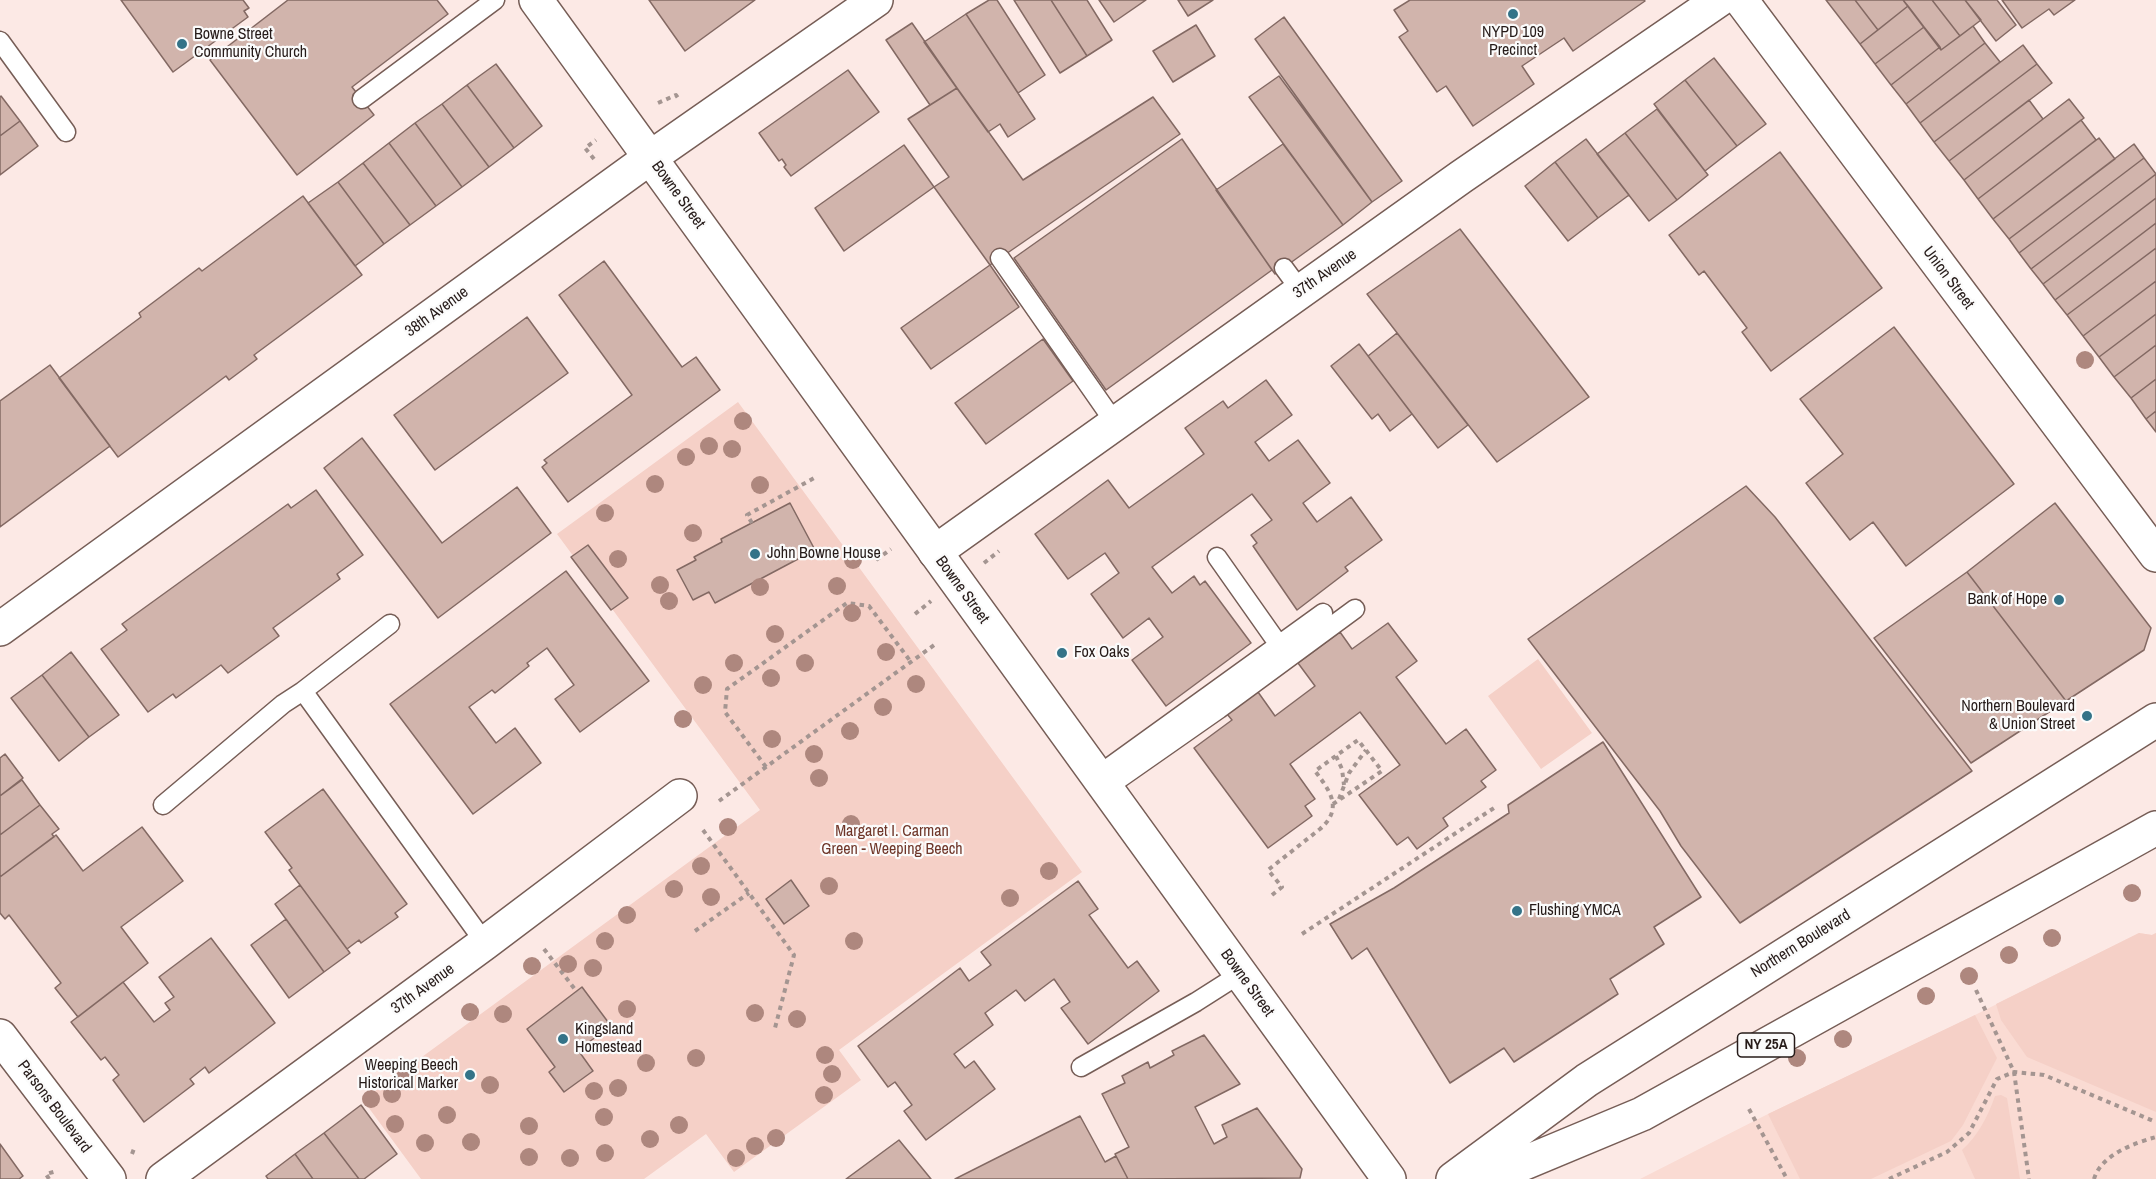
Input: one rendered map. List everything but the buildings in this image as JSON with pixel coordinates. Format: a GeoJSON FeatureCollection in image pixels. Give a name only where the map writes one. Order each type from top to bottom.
{"type":"FeatureCollection","features":[{"type":"Feature","properties":{"kind":"street","name":"Bowne Street"},"geometry":{"type":"LineString","coordinates":[[536,0],[1389,1179]]}},
{"type":"Feature","properties":{"kind":"street","name":"38th Avenue"},"geometry":{"type":"LineString","coordinates":[[0,629],[651,157],[876,0]]}},
{"type":"Feature","properties":{"kind":"street","name":"37th Avenue"},"geometry":{"type":"LineString","coordinates":[[935,552],[1115,423],[1292,280],[1461,177],[1719,0]]}},
{"type":"Feature","properties":{"kind":"street","name":"Union Street"},"geometry":{"type":"LineString","coordinates":[[1741,0],[2156,555]]}},
{"type":"Feature","properties":{"kind":"street","name":"Northern Boulevard"},"geometry":{"type":"LineString","coordinates":[[1453,1179],[1587,1080],[2156,720]]}},
{"type":"Feature","properties":{"kind":"street","name":"37th Avenue"},"geometry":{"type":"LineString","coordinates":[[163,1179],[485,943],[680,796]]}},
{"type":"Feature","properties":{"kind":"street","name":"NY 25A"},"geometry":{"type":"LineString","coordinates":[[1486,1179],[1642,1114],[2156,828]]}},
{"type":"Feature","properties":{"kind":"street","name":"Parsons Boulevard"},"geometry":{"type":"LineString","coordinates":[[0,1036],[109,1179]]}},
{"type":"Feature","properties":{"kind":"lane"},"geometry":{"type":"LineString","coordinates":[[362,99],[495,0]]}},
{"type":"Feature","properties":{"kind":"lane"},"geometry":{"type":"LineString","coordinates":[[0,41],[66,132]]}},
{"type":"Feature","properties":{"kind":"lane"},"geometry":{"type":"LineString","coordinates":[[1000,258],[1115,423]]}},
{"type":"Feature","properties":{"kind":"lane"},"geometry":{"type":"LineString","coordinates":[[1218,557],[1279,645]]}},
{"type":"Feature","properties":{"kind":"lane"},"geometry":{"type":"LineString","coordinates":[[1101,782],[1219,709],[1355,609]]}},
{"type":"Feature","properties":{"kind":"lane"},"geometry":{"type":"LineString","coordinates":[[1101,782],[1279,645],[1323,614]]}},
{"type":"Feature","properties":{"kind":"lane"},"geometry":{"type":"LineString","coordinates":[[163,804],[283,704],[390,624]]}},
{"type":"Feature","properties":{"kind":"lane"},"geometry":{"type":"LineString","coordinates":[[303,691],[485,943]]}},
{"type":"Feature","properties":{"kind":"lane"},"geometry":{"type":"LineString","coordinates":[[1081,1067],[1196,1002],[1240,974]]}},
{"type":"Feature","properties":{"kind":"path"},"geometry":{"type":"LineString","coordinates":[[594,160],[585,148],[596,140]]}},
{"type":"Feature","properties":{"kind":"path"},"geometry":{"type":"LineString","coordinates":[[752,523],[747,515],[816,477]]}},
{"type":"Feature","properties":{"kind":"path"},"geometry":{"type":"LineString","coordinates":[[876,560],[897,545]]}},
{"type":"Feature","properties":{"kind":"path"},"geometry":{"type":"LineString","coordinates":[[915,614],[936,597]]}},
{"type":"Feature","properties":{"kind":"path"},"geometry":{"type":"LineString","coordinates":[[766,767],[725,712],[728,690],[828,616],[847,603],[868,606],[911,663]]}},
{"type":"Feature","properties":{"kind":"path"},"geometry":{"type":"LineString","coordinates":[[719,801],[937,644]]}},
{"type":"Feature","properties":{"kind":"path"},"geometry":{"type":"LineString","coordinates":[[1272,895],[1282,888],[1268,870],[1327,823],[1332,813],[1333,804],[1326,786],[1315,771],[1358,740],[1382,771],[1333,804]]}},
{"type":"Feature","properties":{"kind":"path"},"geometry":{"type":"LineString","coordinates":[[1339,800],[1349,773],[1366,750]]}},
{"type":"Feature","properties":{"kind":"path"},"geometry":{"type":"LineString","coordinates":[[1336,756],[1342,769],[1344,786]]}},
{"type":"Feature","properties":{"kind":"path"},"geometry":{"type":"LineString","coordinates":[[1302,934],[1497,806]]}},
{"type":"Feature","properties":{"kind":"path"},"geometry":{"type":"LineString","coordinates":[[703,830],[794,955],[775,1028]]}},
{"type":"Feature","properties":{"kind":"path"},"geometry":{"type":"LineString","coordinates":[[694,931],[749,893]]}},
{"type":"Feature","properties":{"kind":"path"},"geometry":{"type":"LineString","coordinates":[[544,949],[577,992]]}},
{"type":"Feature","properties":{"kind":"path"},"geometry":{"type":"LineString","coordinates":[[1976,990],[2014,1072],[2029,1179]]}},
{"type":"Feature","properties":{"kind":"path"},"geometry":{"type":"LineString","coordinates":[[1889,1179],[1947,1152],[1969,1133],[1997,1079],[2014,1072],[2044,1076],[2156,1122]]}},
{"type":"Feature","properties":{"kind":"path"},"geometry":{"type":"LineString","coordinates":[[1749,1109],[1787,1179]]}},
{"type":"Feature","properties":{"kind":"path"},"geometry":{"type":"LineString","coordinates":[[2094,1179],[2097,1169],[2111,1156],[2156,1137]]}},
{"type":"Feature","properties":{"kind":"path"},"geometry":{"type":"LineString","coordinates":[[132,1155],[135,1146]]}},
{"type":"Feature","properties":{"kind":"path"},"geometry":{"type":"LineString","coordinates":[[49,1179],[46,1174],[57,1171]]}},
{"type":"Feature","properties":{"kind":"shaded area"},"geometry":{"type":"Polygon","coordinates":[[[2139,933],[2152,935],[2156,933],[2156,1179],[1640,1179],[1768,1114],[1957,1024],[2139,933]]]}},
{"type":"Feature","properties":{"kind":"green space","name":"Margaret I. Carman Green - Weeping Beech"},"geometry":{"type":"Polygon","coordinates":[[[738,402],[1082,872],[839,1050],[861,1080],[734,1172],[706,1134],[644,1179],[421,1179],[363,1100],[760,810],[557,534],[738,402]]]}},
{"type":"Feature","properties":{"kind":"green space"},"geometry":{"type":"Polygon","coordinates":[[[1538,659],[1592,733],[1541,769],[1488,696],[1538,659]]]}},
{"type":"Feature","properties":{"kind":"green space"},"geometry":{"type":"Polygon","coordinates":[[[2139,933],[2152,935],[2156,933],[2156,1112],[2027,1057],[2001,1020],[1996,1004],[2139,933]]]}},
{"type":"Feature","properties":{"kind":"green space"},"geometry":{"type":"Polygon","coordinates":[[[1975,1015],[1997,1058],[1963,1125],[1951,1141],[1871,1179],[1800,1179],[1768,1114],[1975,1015]]]}},
{"type":"Feature","properties":{"kind":"green space"},"geometry":{"type":"Polygon","coordinates":[[[2001,1095],[2007,1098],[2020,1179],[1975,1179],[1962,1150],[1982,1125],[1995,1096],[2001,1095]]]}},
{"type":"Feature","properties":{"kind":"place","name":"NYPD 109 Precinct"},"geometry":{"type":"Point","coordinates":[1513,14]}},
{"type":"Feature","properties":{"kind":"place","name":"Bowne Street Community Church"},"geometry":{"type":"Point","coordinates":[182,44]}},
{"type":"Feature","properties":{"kind":"place","name":"John Bowne House"},"geometry":{"type":"Point","coordinates":[755,554]}},
{"type":"Feature","properties":{"kind":"place","name":"Bank of Hope"},"geometry":{"type":"Point","coordinates":[2059,600]}},
{"type":"Feature","properties":{"kind":"place","name":"Fox Oaks"},"geometry":{"type":"Point","coordinates":[1062,653]}},
{"type":"Feature","properties":{"kind":"place","name":"Northern Boulevard & Union Street"},"geometry":{"type":"Point","coordinates":[2087,716]}},
{"type":"Feature","properties":{"kind":"place","name":"Flushing YMCA"},"geometry":{"type":"Point","coordinates":[1517,911]}},
{"type":"Feature","properties":{"kind":"place","name":"Kingsland Homestead"},"geometry":{"type":"Point","coordinates":[563,1039]}},
{"type":"Feature","properties":{"kind":"place","name":"Weeping Beech Historical Marker"},"geometry":{"type":"Point","coordinates":[470,1075]}}]}
